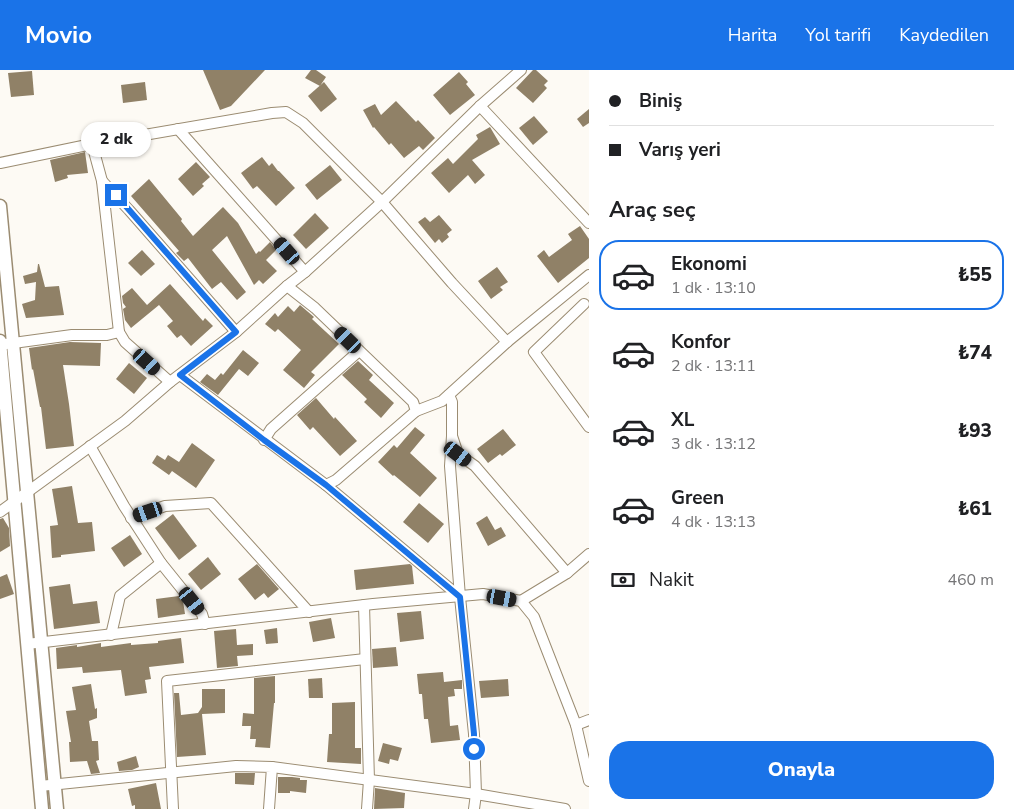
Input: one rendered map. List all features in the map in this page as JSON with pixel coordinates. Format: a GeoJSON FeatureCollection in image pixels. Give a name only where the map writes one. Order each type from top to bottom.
{"type":"FeatureCollection","features":[{"type":"Feature","properties":{"kind":"street"},"geometry":{"type":"LineString","coordinates":[[0,512],[125,421],[170,382],[236,332],[382,202],[480,106],[521,70]]}},
{"type":"Feature","properties":{"kind":"street"},"geometry":{"type":"LineString","coordinates":[[480,106],[589,223]]}},
{"type":"Feature","properties":{"kind":"street"},"geometry":{"type":"LineString","coordinates":[[0,163],[92,144],[286,112],[303,123],[382,202],[452,283],[507,342]]}},
{"type":"Feature","properties":{"kind":"street"},"geometry":{"type":"LineString","coordinates":[[178,129],[305,272]]}},
{"type":"Feature","properties":{"kind":"street"},"geometry":{"type":"LineString","coordinates":[[92,144],[102,181],[119,332],[125,342],[170,382]]}},
{"type":"Feature","properties":{"kind":"street"},"geometry":{"type":"LineString","coordinates":[[102,181],[130,210],[236,332]]}},
{"type":"Feature","properties":{"kind":"street"},"geometry":{"type":"LineString","coordinates":[[0,206],[58,809]]}},
{"type":"Feature","properties":{"kind":"street"},"geometry":{"type":"LineString","coordinates":[[326,485],[336,480],[416,411],[442,401],[507,342],[589,275]]}},
{"type":"Feature","properties":{"kind":"street"},"geometry":{"type":"LineString","coordinates":[[287,286],[315,308],[413,402],[416,411]]}},
{"type":"Feature","properties":{"kind":"street"},"geometry":{"type":"LineString","coordinates":[[584,304],[534,352],[589,427]]}},
{"type":"Feature","properties":{"kind":"street"},"geometry":{"type":"LineString","coordinates":[[0,345],[72,335],[107,335],[119,332]]}},
{"type":"Feature","properties":{"kind":"street"},"geometry":{"type":"LineString","coordinates":[[0,341],[42,809]]}},
{"type":"Feature","properties":{"kind":"street"},"geometry":{"type":"LineString","coordinates":[[264,440],[271,429],[360,351]]}},
{"type":"Feature","properties":{"kind":"street"},"geometry":{"type":"LineString","coordinates":[[180,375],[326,485],[460,597]]}},
{"type":"Feature","properties":{"kind":"street"},"geometry":{"type":"LineString","coordinates":[[449,394],[452,402],[450,466],[460,597],[474,734],[476,794],[474,809]]}},
{"type":"Feature","properties":{"kind":"street"},"geometry":{"type":"LineString","coordinates":[[452,436],[458,454],[474,466],[567,573]]}},
{"type":"Feature","properties":{"kind":"street"},"geometry":{"type":"LineString","coordinates":[[90,446],[131,518],[161,563],[202,614],[205,624]]}},
{"type":"Feature","properties":{"kind":"street"},"geometry":{"type":"LineString","coordinates":[[131,518],[165,506],[210,503],[309,612]]}},
{"type":"Feature","properties":{"kind":"street"},"geometry":{"type":"LineString","coordinates":[[521,601],[567,573],[589,554]]}},
{"type":"Feature","properties":{"kind":"street"},"geometry":{"type":"LineString","coordinates":[[112,634],[120,596],[161,563]]}},
{"type":"Feature","properties":{"kind":"street"},"geometry":{"type":"LineString","coordinates":[[27,644],[364,605],[483,594],[521,601],[534,617],[576,725],[589,781]]}},
{"type":"Feature","properties":{"kind":"street"},"geometry":{"type":"LineString","coordinates":[[364,605],[369,780],[367,809]]}},
{"type":"Feature","properties":{"kind":"street"},"geometry":{"type":"LineString","coordinates":[[173,809],[167,681],[365,659]]}},
{"type":"Feature","properties":{"kind":"street"},"geometry":{"type":"LineString","coordinates":[[576,725],[589,720]]}},
{"type":"Feature","properties":{"kind":"street"},"geometry":{"type":"LineString","coordinates":[[40,786],[236,766],[272,767],[476,794],[565,809]]}},
{"type":"Feature","properties":{"kind":"street"},"geometry":{"type":"LineString","coordinates":[[269,809],[272,767]]}},
{"type":"Feature","properties":{"kind":"building"},"geometry":{"type":"Polygon","coordinates":[[[203,70],[265,70],[231,106],[220,110],[203,70]]]}},
{"type":"Feature","properties":{"kind":"building"},"geometry":{"type":"Polygon","coordinates":[[[311,70],[316,70],[326,77],[320,86],[305,78],[311,70]]]}},
{"type":"Feature","properties":{"kind":"building"},"geometry":{"type":"Polygon","coordinates":[[[533,70],[536,70],[548,81],[544,85],[547,88],[533,103],[516,88],[533,70]]]}},
{"type":"Feature","properties":{"kind":"building"},"geometry":{"type":"Polygon","coordinates":[[[32,71],[34,95],[11,97],[8,73],[32,71]]]}},
{"type":"Feature","properties":{"kind":"building"},"geometry":{"type":"Polygon","coordinates":[[[459,72],[468,82],[466,84],[475,95],[450,115],[433,95],[459,72]]]}},
{"type":"Feature","properties":{"kind":"building"},"geometry":{"type":"Polygon","coordinates":[[[145,82],[147,100],[123,103],[121,85],[145,82]]]}},
{"type":"Feature","properties":{"kind":"building"},"geometry":{"type":"Polygon","coordinates":[[[324,82],[337,99],[321,112],[308,96],[324,82]]]}},
{"type":"Feature","properties":{"kind":"building"},"geometry":{"type":"Polygon","coordinates":[[[396,101],[435,138],[423,150],[419,146],[404,158],[391,143],[389,145],[373,128],[363,110],[375,104],[381,115],[396,101]]]}},
{"type":"Feature","properties":{"kind":"building"},"geometry":{"type":"Polygon","coordinates":[[[589,109],[589,123],[583,127],[577,119],[589,109]]]}},
{"type":"Feature","properties":{"kind":"building"},"geometry":{"type":"Polygon","coordinates":[[[534,116],[548,132],[533,145],[519,128],[534,116]]]}},
{"type":"Feature","properties":{"kind":"building"},"geometry":{"type":"Polygon","coordinates":[[[490,127],[500,144],[472,160],[485,175],[475,184],[468,175],[449,193],[431,173],[448,158],[453,164],[478,139],[476,135],[490,127]]]}},
{"type":"Feature","properties":{"kind":"building"},"geometry":{"type":"Polygon","coordinates":[[[85,152],[88,173],[67,175],[68,178],[55,182],[50,160],[85,152]]]}},
{"type":"Feature","properties":{"kind":"building"},"geometry":{"type":"Polygon","coordinates":[[[262,157],[269,166],[272,163],[295,188],[276,206],[257,186],[253,189],[241,173],[262,157]]]}},
{"type":"Feature","properties":{"kind":"building"},"geometry":{"type":"Polygon","coordinates":[[[196,162],[210,177],[202,184],[204,186],[193,196],[178,179],[196,162]]]}},
{"type":"Feature","properties":{"kind":"building"},"geometry":{"type":"Polygon","coordinates":[[[330,165],[342,180],[317,200],[305,185],[330,165]]]}},
{"type":"Feature","properties":{"kind":"building"},"geometry":{"type":"Polygon","coordinates":[[[149,179],[182,219],[181,221],[193,236],[223,207],[238,223],[256,254],[270,242],[276,250],[266,260],[277,271],[263,284],[259,280],[254,285],[227,236],[212,250],[246,292],[237,300],[221,282],[212,289],[188,258],[184,261],[176,253],[179,251],[131,196],[149,179]]]}},
{"type":"Feature","properties":{"kind":"building"},"geometry":{"type":"Polygon","coordinates":[[[315,213],[329,228],[306,249],[293,235],[315,213]]]}},
{"type":"Feature","properties":{"kind":"building"},"geometry":{"type":"Polygon","coordinates":[[[439,215],[452,230],[447,234],[449,237],[442,243],[439,239],[435,243],[418,222],[425,217],[430,222],[439,215]]]}},
{"type":"Feature","properties":{"kind":"building"},"geometry":{"type":"Polygon","coordinates":[[[580,226],[589,239],[589,258],[558,283],[537,256],[544,250],[549,257],[572,240],[568,234],[580,226]]]}},
{"type":"Feature","properties":{"kind":"building"},"geometry":{"type":"Polygon","coordinates":[[[142,250],[155,264],[141,276],[128,263],[142,250]]]}},
{"type":"Feature","properties":{"kind":"building"},"geometry":{"type":"Polygon","coordinates":[[[38,264],[45,287],[59,286],[64,315],[26,318],[22,304],[35,300],[36,282],[25,284],[23,276],[37,272],[38,264]]]}},
{"type":"Feature","properties":{"kind":"building"},"geometry":{"type":"Polygon","coordinates":[[[497,267],[508,282],[500,287],[503,290],[491,299],[478,281],[497,267]]]}},
{"type":"Feature","properties":{"kind":"building"},"geometry":{"type":"Polygon","coordinates":[[[170,284],[203,321],[205,318],[213,326],[191,346],[181,335],[177,338],[167,326],[173,321],[159,305],[131,328],[125,320],[123,309],[126,307],[122,296],[132,288],[147,305],[170,284]]]}},
{"type":"Feature","properties":{"kind":"building"},"geometry":{"type":"Polygon","coordinates":[[[300,305],[339,344],[311,372],[315,375],[304,388],[283,370],[301,350],[278,329],[275,332],[265,324],[275,313],[278,317],[288,306],[294,312],[300,305]]]}},
{"type":"Feature","properties":{"kind":"building"},"geometry":{"type":"Polygon","coordinates":[[[70,342],[101,343],[100,366],[63,365],[74,446],[46,449],[41,407],[29,348],[70,342]]]}},
{"type":"Feature","properties":{"kind":"building"},"geometry":{"type":"Polygon","coordinates":[[[243,350],[259,363],[248,376],[239,369],[218,395],[200,382],[207,374],[215,380],[221,373],[223,375],[243,350]]]}},
{"type":"Feature","properties":{"kind":"building"},"geometry":{"type":"Polygon","coordinates":[[[358,361],[373,375],[369,380],[394,403],[381,418],[364,402],[367,399],[342,375],[358,361]]]}},
{"type":"Feature","properties":{"kind":"building"},"geometry":{"type":"Polygon","coordinates":[[[129,363],[147,378],[134,394],[116,379],[129,363]]]}},
{"type":"Feature","properties":{"kind":"building"},"geometry":{"type":"Polygon","coordinates":[[[316,398],[357,441],[340,456],[313,427],[310,430],[297,415],[316,398]]]}},
{"type":"Feature","properties":{"kind":"building"},"geometry":{"type":"Polygon","coordinates":[[[415,427],[425,435],[410,453],[437,478],[420,497],[378,462],[394,445],[397,448],[415,427]]]}},
{"type":"Feature","properties":{"kind":"building"},"geometry":{"type":"Polygon","coordinates":[[[503,429],[516,445],[502,456],[500,454],[488,463],[477,449],[503,429]]]}},
{"type":"Feature","properties":{"kind":"building"},"geometry":{"type":"Polygon","coordinates":[[[192,443],[215,460],[196,488],[172,471],[169,475],[152,463],[157,455],[165,460],[168,455],[179,462],[192,443]]]}},
{"type":"Feature","properties":{"kind":"building"},"geometry":{"type":"Polygon","coordinates":[[[72,486],[78,523],[92,522],[95,551],[61,555],[61,557],[52,558],[50,526],[58,525],[52,489],[72,486]]]}},
{"type":"Feature","properties":{"kind":"building"},"geometry":{"type":"Polygon","coordinates":[[[419,503],[444,524],[428,543],[403,522],[419,503]]]}},
{"type":"Feature","properties":{"kind":"building"},"geometry":{"type":"Polygon","coordinates":[[[173,514],[197,546],[179,560],[155,528],[173,514]]]}},
{"type":"Feature","properties":{"kind":"building"},"geometry":{"type":"Polygon","coordinates":[[[487,516],[495,530],[501,527],[506,536],[488,546],[476,523],[487,516]]]}},
{"type":"Feature","properties":{"kind":"building"},"geometry":{"type":"Polygon","coordinates":[[[3,518],[9,528],[10,546],[0,552],[0,519],[3,518]]]}},
{"type":"Feature","properties":{"kind":"building"},"geometry":{"type":"Polygon","coordinates":[[[130,535],[142,554],[124,567],[111,548],[130,535]]]}},
{"type":"Feature","properties":{"kind":"building"},"geometry":{"type":"Polygon","coordinates":[[[208,557],[221,574],[201,590],[188,574],[208,557]]]}},
{"type":"Feature","properties":{"kind":"building"},"geometry":{"type":"Polygon","coordinates":[[[257,564],[279,589],[268,598],[264,593],[255,600],[238,579],[257,564]]]}},
{"type":"Feature","properties":{"kind":"building"},"geometry":{"type":"Polygon","coordinates":[[[410,564],[412,566],[414,584],[356,590],[354,570],[410,564]]]}},
{"type":"Feature","properties":{"kind":"building"},"geometry":{"type":"Polygon","coordinates":[[[7,574],[14,594],[0,599],[0,577],[7,574]]]}},
{"type":"Feature","properties":{"kind":"building"},"geometry":{"type":"Polygon","coordinates":[[[70,584],[73,604],[97,601],[100,623],[54,629],[49,587],[70,584]]]}},
{"type":"Feature","properties":{"kind":"building"},"geometry":{"type":"Polygon","coordinates":[[[179,596],[183,601],[185,614],[158,618],[156,599],[179,596]]]}},
{"type":"Feature","properties":{"kind":"building"},"geometry":{"type":"Polygon","coordinates":[[[421,611],[424,639],[400,642],[397,613],[421,611]]]}},
{"type":"Feature","properties":{"kind":"building"},"geometry":{"type":"Polygon","coordinates":[[[331,618],[335,638],[313,642],[309,622],[331,618]]]}},
{"type":"Feature","properties":{"kind":"building"},"geometry":{"type":"Polygon","coordinates":[[[277,628],[278,643],[266,644],[264,630],[277,628]]]}},
{"type":"Feature","properties":{"kind":"building"},"geometry":{"type":"Polygon","coordinates":[[[236,629],[237,645],[253,644],[253,655],[237,656],[238,666],[217,668],[214,631],[236,629]]]}},
{"type":"Feature","properties":{"kind":"building"},"geometry":{"type":"Polygon","coordinates":[[[181,638],[184,663],[149,667],[151,679],[145,680],[147,693],[125,696],[121,670],[83,673],[82,667],[57,669],[56,648],[101,643],[101,647],[131,643],[131,645],[158,643],[158,641],[181,638]]]}},
{"type":"Feature","properties":{"kind":"building"},"geometry":{"type":"Polygon","coordinates":[[[396,647],[398,666],[373,668],[372,649],[396,647]]]}},
{"type":"Feature","properties":{"kind":"building"},"geometry":{"type":"Polygon","coordinates":[[[443,672],[444,682],[462,680],[462,689],[454,689],[455,696],[448,697],[450,726],[458,725],[460,740],[431,743],[428,719],[424,719],[422,694],[419,694],[417,674],[443,672]]]}},
{"type":"Feature","properties":{"kind":"building"},"geometry":{"type":"Polygon","coordinates":[[[275,676],[275,703],[270,748],[255,747],[256,739],[250,739],[251,726],[242,726],[243,713],[254,714],[254,678],[275,676]]]}},
{"type":"Feature","properties":{"kind":"building"},"geometry":{"type":"Polygon","coordinates":[[[322,678],[323,698],[309,698],[308,679],[322,678]]]}},
{"type":"Feature","properties":{"kind":"building"},"geometry":{"type":"Polygon","coordinates":[[[508,679],[509,696],[481,698],[479,681],[508,679]]]}},
{"type":"Feature","properties":{"kind":"building"},"geometry":{"type":"Polygon","coordinates":[[[91,684],[95,709],[97,708],[97,718],[89,721],[92,741],[98,741],[99,760],[96,761],[100,773],[91,774],[87,761],[70,762],[69,742],[71,742],[66,711],[76,710],[72,687],[91,684]]]}},
{"type":"Feature","properties":{"kind":"building"},"geometry":{"type":"Polygon","coordinates":[[[202,689],[225,689],[225,713],[202,714],[206,755],[177,757],[174,693],[179,693],[181,715],[198,713],[202,707],[202,689]]]}},
{"type":"Feature","properties":{"kind":"building"},"geometry":{"type":"Polygon","coordinates":[[[355,702],[355,748],[361,748],[361,764],[327,762],[329,734],[332,734],[332,703],[355,702]]]}},
{"type":"Feature","properties":{"kind":"building"},"geometry":{"type":"Polygon","coordinates":[[[383,743],[402,748],[398,761],[390,759],[389,764],[378,761],[383,743]]]}},
{"type":"Feature","properties":{"kind":"building"},"geometry":{"type":"Polygon","coordinates":[[[136,756],[139,767],[132,770],[119,771],[117,762],[136,756]]]}},
{"type":"Feature","properties":{"kind":"building"},"geometry":{"type":"Polygon","coordinates":[[[235,773],[255,773],[254,785],[235,784],[235,773]]]}},
{"type":"Feature","properties":{"kind":"building"},"geometry":{"type":"Polygon","coordinates":[[[278,777],[307,780],[306,793],[290,791],[290,793],[278,793],[278,777]]]}},
{"type":"Feature","properties":{"kind":"building"},"geometry":{"type":"Polygon","coordinates":[[[156,783],[161,809],[135,809],[135,805],[132,806],[128,789],[156,783]]]}},
{"type":"Feature","properties":{"kind":"building"},"geometry":{"type":"Polygon","coordinates":[[[375,788],[405,793],[404,808],[374,809],[375,788]]]}},
{"type":"Feature","properties":{"kind":"route"},"geometry":{"type":"LineString","coordinates":[[116,195],[236,332],[180,375],[326,485],[460,597],[474,749]]}}]}
